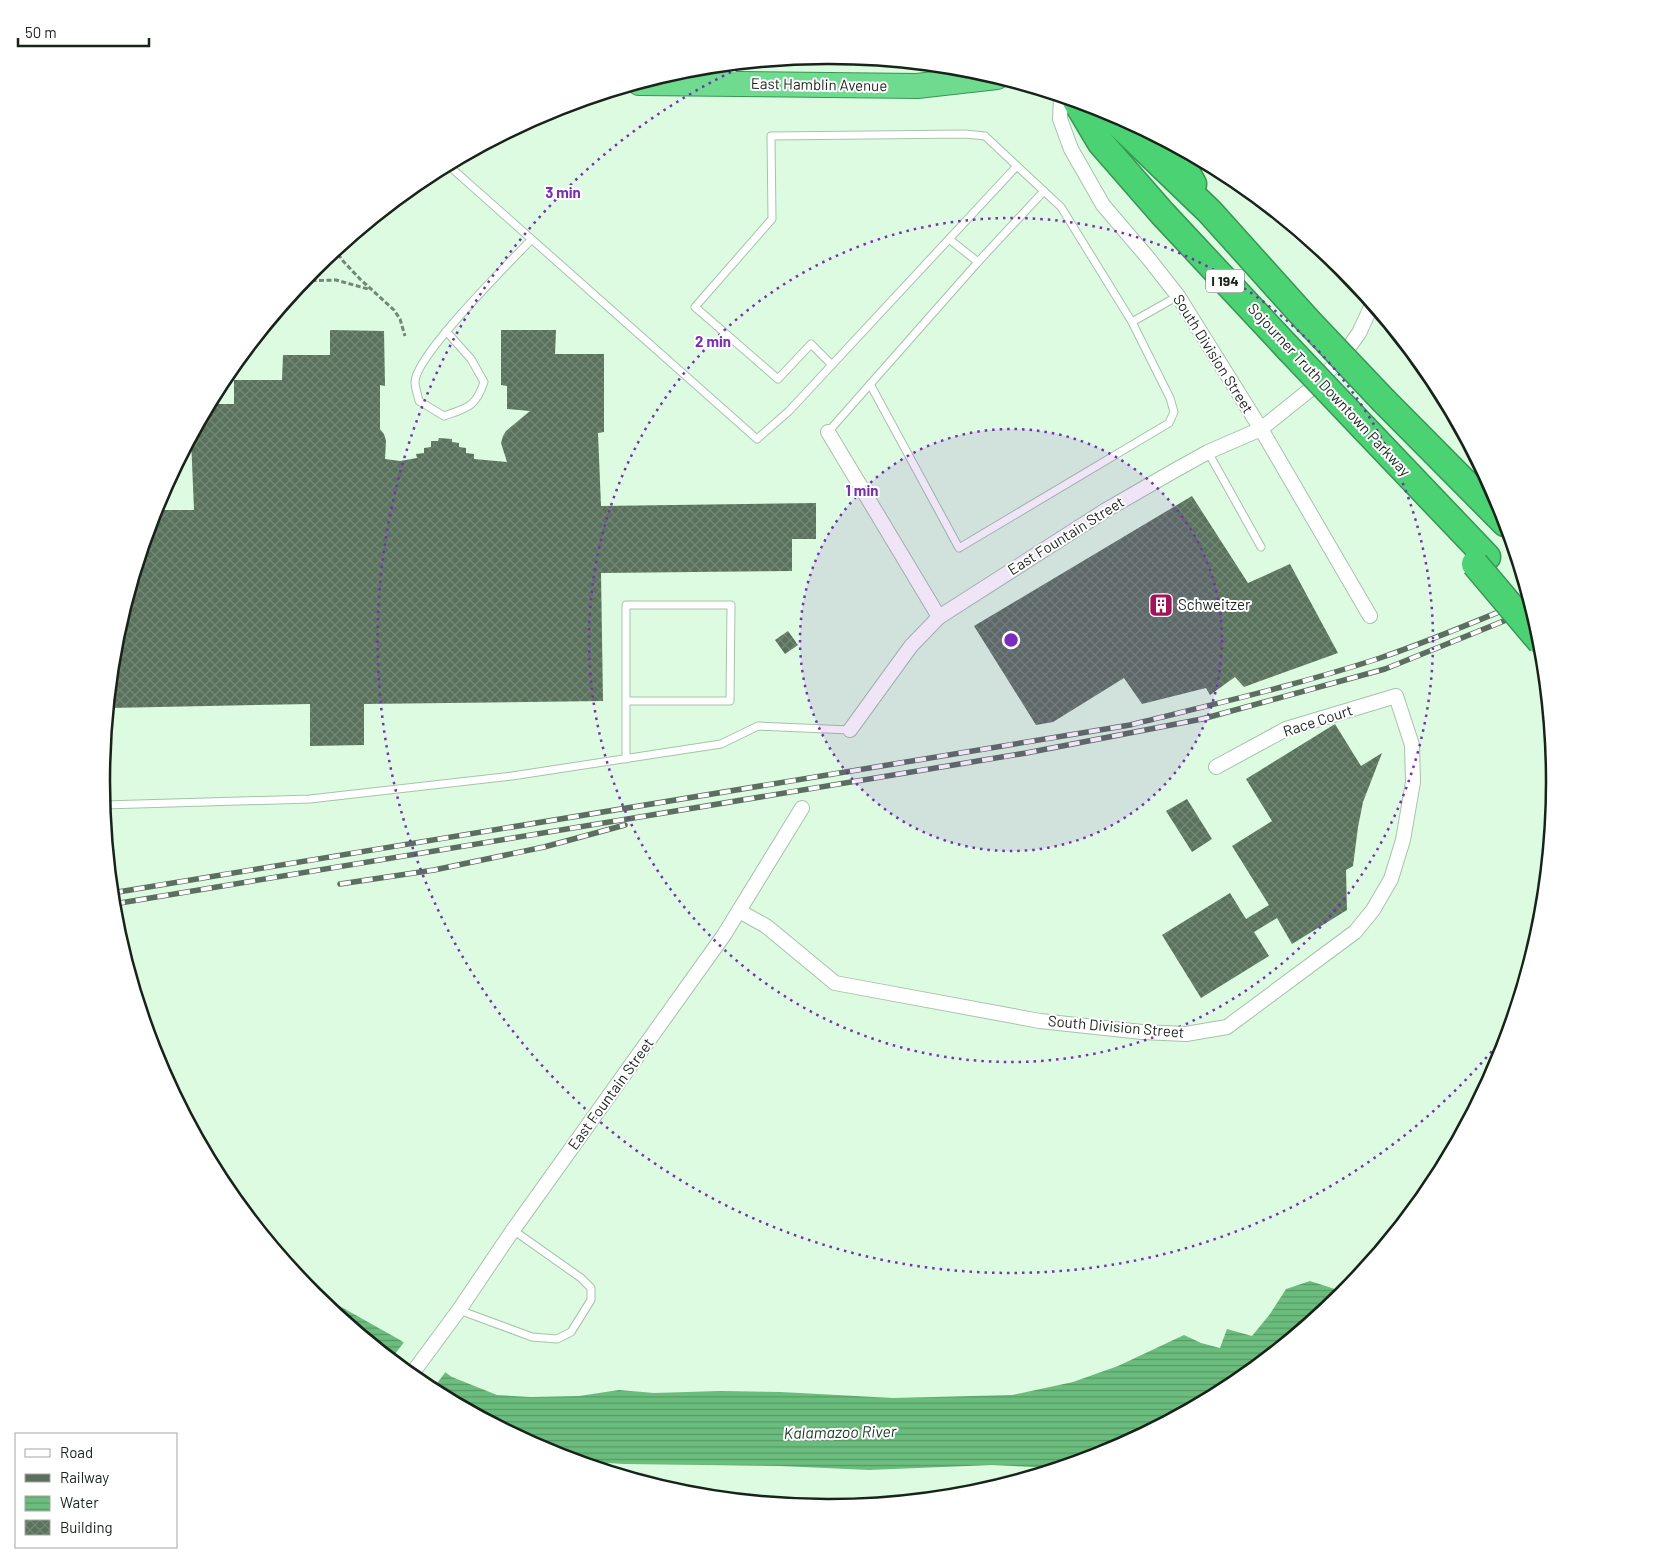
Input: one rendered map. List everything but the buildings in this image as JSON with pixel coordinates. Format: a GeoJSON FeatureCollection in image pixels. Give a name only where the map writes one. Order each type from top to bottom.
{"type":"FeatureCollection","features":[{"type":"Feature","properties":{"kind":"highway","name":"East Hamblin Avenue"},"geometry":{"type":"LineString","coordinates":[[673,81],[732,74],[917,86],[975,80]]}},
{"type":"Feature","properties":{"kind":"highway","name":"Sojourner Truth Downtown Parkway"},"geometry":{"type":"LineString","coordinates":[[1081,110],[1101,143],[1162,213],[1461,529],[1481,560],[1521,597]]}},
{"type":"Feature","properties":{"kind":"highway","name":"Sojourner Truth Downtown Parkway"},"geometry":{"type":"LineString","coordinates":[[1121,127],[1210,212],[1308,321],[1492,510]]}},
{"type":"Feature","properties":{"kind":"highway"},"geometry":{"type":"LineString","coordinates":[[1177,155],[1210,212]]}},
{"type":"Feature","properties":{"kind":"highway"},"geometry":{"type":"LineString","coordinates":[[1481,560],[1528,624]]}},
{"type":"Feature","properties":{"kind":"street","name":"South Division Street"},"geometry":{"type":"LineString","coordinates":[[1061,103],[1060,119],[1071,149],[1103,205],[1178,296],[1261,429],[1370,616]]}},
{"type":"Feature","properties":{"kind":"street","name":"East Fountain Street"},"geometry":{"type":"LineString","coordinates":[[850,730],[911,646],[939,617],[1106,510],[1208,452],[1261,429],[1317,384],[1344,354],[1359,333],[1370,310]]}},
{"type":"Feature","properties":{"kind":"street"},"geometry":{"type":"LineString","coordinates":[[828,432],[939,617]]}},
{"type":"Feature","properties":{"kind":"street","name":"South Division Street"},"geometry":{"type":"LineString","coordinates":[[740,911],[766,926],[835,983],[1050,1022],[1142,1032],[1186,1034],[1227,1027],[1355,932],[1373,910],[1391,879],[1403,840],[1413,782],[1412,745],[1396,696]]}},
{"type":"Feature","properties":{"kind":"street","name":"Race Court"},"geometry":{"type":"LineString","coordinates":[[1216,767],[1286,729],[1396,696]]}},
{"type":"Feature","properties":{"kind":"street","name":"East Fountain Street"},"geometry":{"type":"LineString","coordinates":[[416,1369],[724,936],[802,808]]}},
{"type":"Feature","properties":{"kind":"lane"},"geometry":{"type":"LineString","coordinates":[[832,365],[812,344],[778,379],[694,307],[772,219],[771,136],[956,134],[985,136],[1061,206],[1132,322],[1170,398],[1174,412],[1169,424],[959,548],[870,384]]}},
{"type":"Feature","properties":{"kind":"lane"},"geometry":{"type":"LineString","coordinates":[[453,170],[757,439],[789,411],[1017,166]]}},
{"type":"Feature","properties":{"kind":"lane"},"geometry":{"type":"LineString","coordinates":[[828,432],[978,262],[1044,191]]}},
{"type":"Feature","properties":{"kind":"lane"},"geometry":{"type":"LineString","coordinates":[[949,239],[978,262]]}},
{"type":"Feature","properties":{"kind":"lane"},"geometry":{"type":"LineString","coordinates":[[446,331],[471,360],[484,382],[479,397],[466,408],[444,416],[419,401],[414,381],[427,353],[446,331],[492,280],[531,240]]}},
{"type":"Feature","properties":{"kind":"lane"},"geometry":{"type":"LineString","coordinates":[[1132,322],[1178,296]]}},
{"type":"Feature","properties":{"kind":"lane"},"geometry":{"type":"LineString","coordinates":[[1208,452],[1262,547]]}},
{"type":"Feature","properties":{"kind":"lane"},"geometry":{"type":"LineString","coordinates":[[626,701],[730,701],[731,605],[626,605],[626,701],[626,759]]}},
{"type":"Feature","properties":{"kind":"lane"},"geometry":{"type":"LineString","coordinates":[[111,805],[310,799],[512,776],[722,744],[758,726],[850,730]]}},
{"type":"Feature","properties":{"kind":"lane"},"geometry":{"type":"LineString","coordinates":[[459,1310],[532,1337],[557,1339],[571,1332],[591,1300],[592,1288],[582,1278],[513,1230]]}},
{"type":"Feature","properties":{"kind":"path"},"geometry":{"type":"LineString","coordinates":[[340,256],[371,290],[394,310],[400,319],[405,336]]}},
{"type":"Feature","properties":{"kind":"path"},"geometry":{"type":"LineString","coordinates":[[314,281],[336,280],[371,290]]}},
{"type":"Feature","properties":{"kind":"water","name":"Kalamazoo River"},"geometry":{"type":"Polygon","coordinates":[[[1310,1281],[1336,1289],[1265,1351],[1187,1403],[1103,1445],[1039,1467],[992,1465],[869,1470],[780,1466],[602,1463],[553,1445],[469,1403],[391,1351],[337,1305],[400,1340],[452,1377],[497,1395],[531,1397],[579,1396],[619,1390],[654,1393],[781,1392],[893,1398],[1012,1395],[1073,1382],[1118,1366],[1184,1335],[1201,1343],[1220,1348],[1227,1329],[1252,1336],[1270,1314],[1286,1289],[1310,1281]]]}},
{"type":"Feature","properties":{"kind":"pier"},"geometry":{"type":"Polygon","coordinates":[[[405,1341],[447,1370],[437,1383],[395,1354],[405,1341]]]}},
{"type":"Feature","properties":{"kind":"railway"},"geometry":{"type":"LineString","coordinates":[[119,892],[1130,725],[1256,694],[1349,668],[1417,645],[1523,602]]}},
{"type":"Feature","properties":{"kind":"railway"},"geometry":{"type":"LineString","coordinates":[[121,903],[1026,753],[1202,719],[1385,669],[1525,612]]}},
{"type":"Feature","properties":{"kind":"railway"},"geometry":{"type":"LineString","coordinates":[[340,884],[434,870],[544,847],[625,825]]}},
{"type":"Feature","properties":{"kind":"place","name":"Schweitzer"},"geometry":{"type":"Point","coordinates":[1161,605]}}]}
